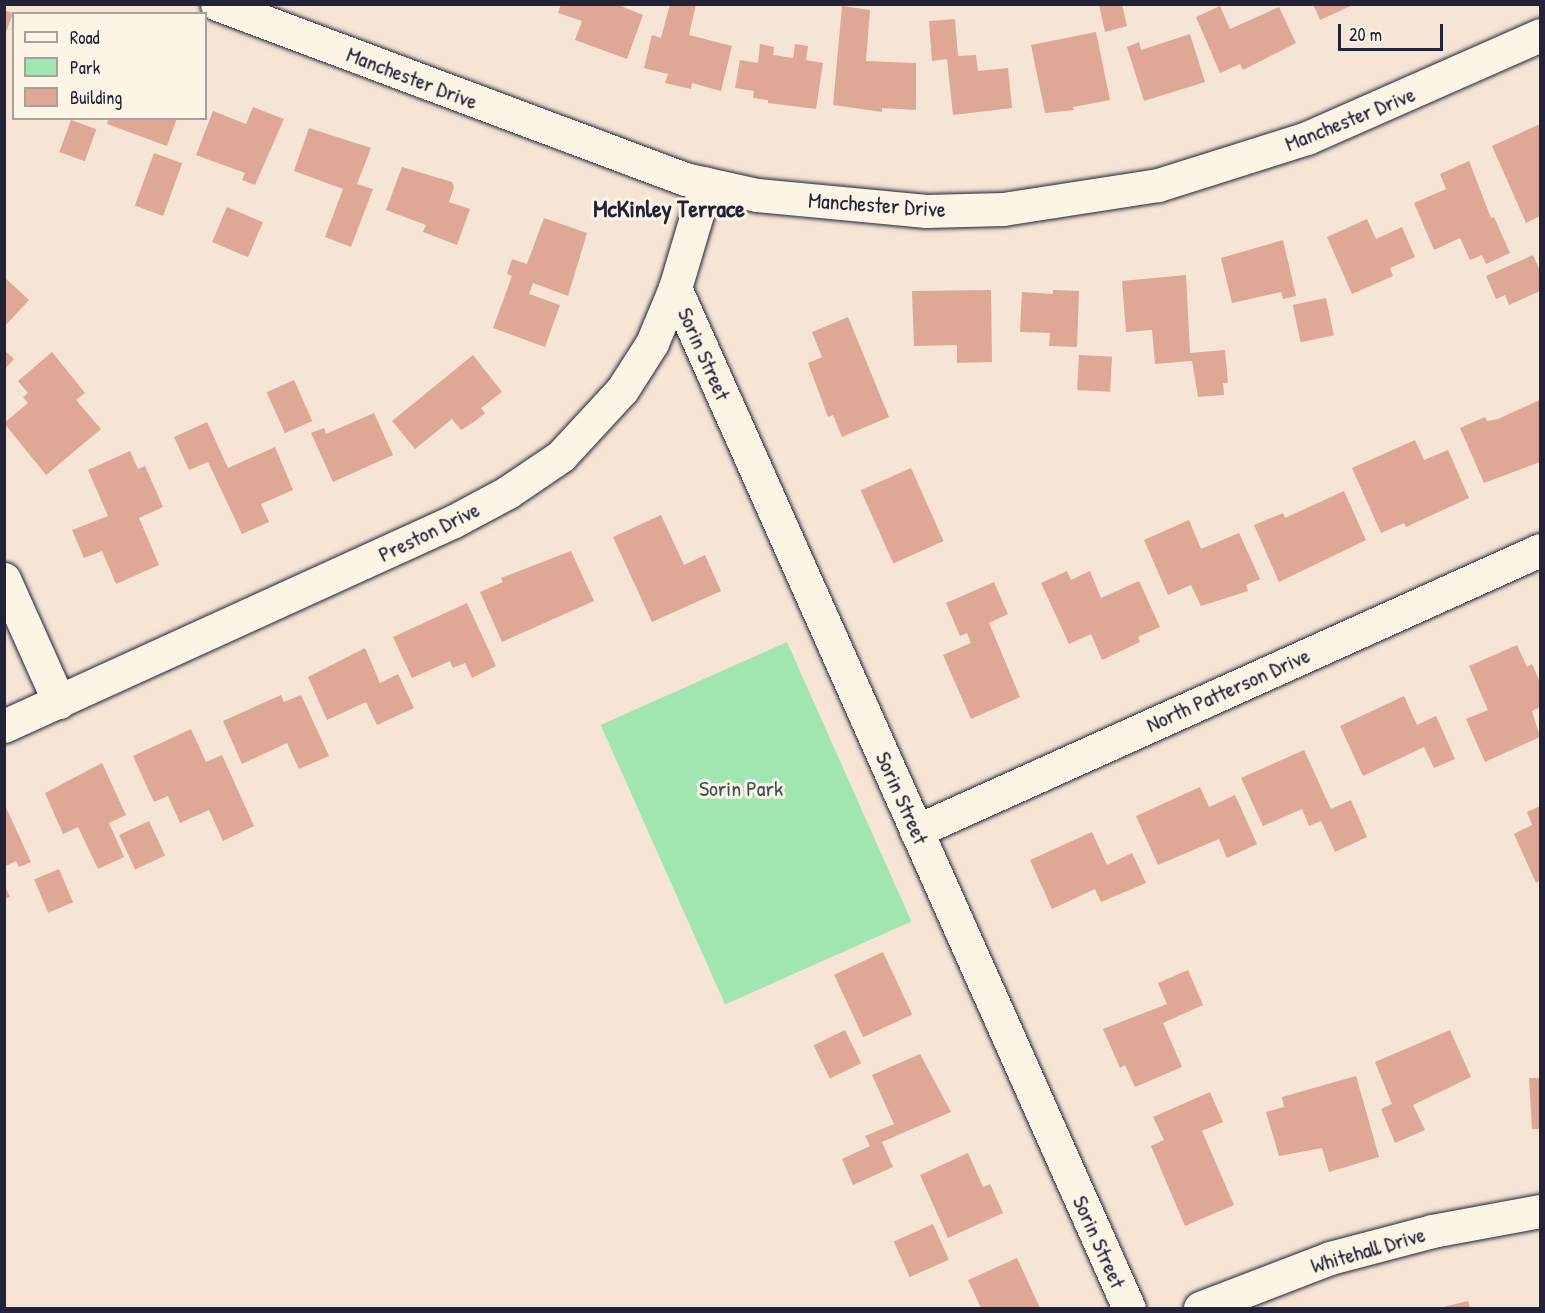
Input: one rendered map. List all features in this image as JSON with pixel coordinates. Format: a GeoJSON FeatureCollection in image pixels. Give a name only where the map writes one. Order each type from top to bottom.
{"type":"FeatureCollection","features":[{"type":"Feature","properties":{"kind":"street","name":"Manchester Drive"},"geometry":{"type":"LineString","coordinates":[[217,4],[589,146],[706,184],[811,202],[926,212],[1003,209],[1147,187],[1307,138],[1540,35]]}},
{"type":"Feature","properties":{"kind":"street","name":"Preston Drive"},"geometry":{"type":"LineString","coordinates":[[4,726],[361,566],[508,492],[561,456],[622,390],[652,343],[675,288],[706,184]]}},
{"type":"Feature","properties":{"kind":"street","name":"Sorin Street"},"geometry":{"type":"LineString","coordinates":[[675,288],[1129,1308]]}},
{"type":"Feature","properties":{"kind":"street","name":"North Patterson Drive"},"geometry":{"type":"LineString","coordinates":[[916,831],[1540,550]]}},
{"type":"Feature","properties":{"kind":"street"},"geometry":{"type":"LineString","coordinates":[[4,579],[59,702]]}},
{"type":"Feature","properties":{"kind":"street","name":"Whitehall Drive"},"geometry":{"type":"LineString","coordinates":[[1200,1308],[1330,1258],[1432,1231],[1540,1211]]}},
{"type":"Feature","properties":{"kind":"green space","name":"Sorin Park"},"geometry":{"type":"Polygon","coordinates":[[[787,642],[911,922],[725,1005],[601,725],[787,642]]]}},
{"type":"Feature","properties":{"kind":"building"},"geometry":{"type":"Polygon","coordinates":[[[561,4],[616,4],[643,15],[627,59],[575,40],[582,21],[558,13],[561,4]]]}},
{"type":"Feature","properties":{"kind":"building"},"geometry":{"type":"Polygon","coordinates":[[[670,4],[696,4],[689,35],[732,46],[721,91],[692,83],[691,89],[665,83],[668,74],[644,68],[652,35],[661,38],[670,4]]]}},
{"type":"Feature","properties":{"kind":"building"},"geometry":{"type":"Polygon","coordinates":[[[1099,4],[1122,4],[1127,26],[1105,32],[1099,4]]]}},
{"type":"Feature","properties":{"kind":"building"},"geometry":{"type":"Polygon","coordinates":[[[1313,4],[1355,4],[1320,20],[1313,4]]]}},
{"type":"Feature","properties":{"kind":"building"},"geometry":{"type":"Polygon","coordinates":[[[842,6],[870,10],[866,61],[916,63],[916,110],[882,108],[882,112],[833,105],[842,6]]]}},
{"type":"Feature","properties":{"kind":"building"},"geometry":{"type":"Polygon","coordinates":[[[1220,6],[1230,29],[1279,7],[1296,43],[1243,70],[1240,64],[1220,73],[1196,17],[1220,6]]]}},
{"type":"Feature","properties":{"kind":"building"},"geometry":{"type":"Polygon","coordinates":[[[4,10],[12,13],[12,16],[4,35],[4,10]]]}},
{"type":"Feature","properties":{"kind":"building"},"geometry":{"type":"Polygon","coordinates":[[[955,19],[958,56],[976,55],[978,71],[1008,68],[1012,108],[953,115],[947,59],[932,61],[929,21],[955,19]]]}},
{"type":"Feature","properties":{"kind":"building"},"geometry":{"type":"Polygon","coordinates":[[[1096,32],[1110,100],[1073,107],[1074,110],[1045,113],[1031,45],[1096,32]]]}},
{"type":"Feature","properties":{"kind":"building"},"geometry":{"type":"Polygon","coordinates":[[[1190,34],[1205,82],[1144,101],[1127,47],[1139,42],[1141,50],[1190,34]]]}},
{"type":"Feature","properties":{"kind":"building"},"geometry":{"type":"Polygon","coordinates":[[[760,44],[774,47],[773,55],[793,58],[795,44],[808,46],[806,60],[823,63],[816,109],[768,103],[768,100],[753,98],[754,91],[735,88],[740,60],[758,63],[760,44]]]}},
{"type":"Feature","properties":{"kind":"building"},"geometry":{"type":"Polygon","coordinates":[[[253,107],[284,119],[255,185],[242,180],[245,173],[196,155],[213,111],[246,124],[253,107]]]}},
{"type":"Feature","properties":{"kind":"building"},"geometry":{"type":"Polygon","coordinates":[[[71,120],[96,129],[85,161],[59,152],[71,120]]]}},
{"type":"Feature","properties":{"kind":"building"},"geometry":{"type":"Polygon","coordinates":[[[108,120],[176,120],[167,146],[107,124],[108,120]]]}},
{"type":"Feature","properties":{"kind":"building"},"geometry":{"type":"Polygon","coordinates":[[[1540,124],[1540,216],[1526,223],[1492,146],[1540,124]]]}},
{"type":"Feature","properties":{"kind":"building"},"geometry":{"type":"Polygon","coordinates":[[[309,128],[371,148],[357,184],[373,189],[351,247],[325,237],[343,189],[294,171],[309,128]]]}},
{"type":"Feature","properties":{"kind":"building"},"geometry":{"type":"Polygon","coordinates":[[[154,153],[182,163],[163,216],[135,206],[154,153]]]}},
{"type":"Feature","properties":{"kind":"building"},"geometry":{"type":"Polygon","coordinates":[[[1469,161],[1491,218],[1494,217],[1510,253],[1486,264],[1482,255],[1470,260],[1460,238],[1434,250],[1414,203],[1446,189],[1440,174],[1469,161]]]}},
{"type":"Feature","properties":{"kind":"building"},"geometry":{"type":"Polygon","coordinates":[[[402,167],[452,182],[454,187],[449,202],[470,209],[457,245],[423,232],[426,225],[386,210],[402,167]]]}},
{"type":"Feature","properties":{"kind":"building"},"geometry":{"type":"Polygon","coordinates":[[[227,207],[263,222],[248,257],[212,242],[227,207]]]}},
{"type":"Feature","properties":{"kind":"building"},"geometry":{"type":"Polygon","coordinates":[[[544,218],[587,233],[568,296],[533,283],[529,294],[560,305],[545,347],[493,328],[512,276],[507,274],[512,259],[527,264],[544,218]]]}},
{"type":"Feature","properties":{"kind":"building"},"geometry":{"type":"Polygon","coordinates":[[[1367,219],[1376,239],[1402,227],[1415,257],[1390,268],[1393,276],[1352,294],[1327,237],[1367,219]]]}},
{"type":"Feature","properties":{"kind":"building"},"geometry":{"type":"Polygon","coordinates":[[[1283,240],[1296,296],[1283,299],[1281,292],[1232,303],[1221,258],[1283,240]]]}},
{"type":"Feature","properties":{"kind":"building"},"geometry":{"type":"Polygon","coordinates":[[[1533,255],[1540,271],[1540,291],[1509,305],[1505,295],[1496,299],[1486,276],[1533,255]]]}},
{"type":"Feature","properties":{"kind":"building"},"geometry":{"type":"Polygon","coordinates":[[[1186,275],[1190,353],[1225,350],[1228,383],[1223,383],[1224,395],[1198,397],[1192,361],[1155,364],[1152,330],[1126,332],[1122,281],[1186,275]]]}},
{"type":"Feature","properties":{"kind":"building"},"geometry":{"type":"Polygon","coordinates":[[[4,277],[29,300],[4,327],[4,277]]]}},
{"type":"Feature","properties":{"kind":"building"},"geometry":{"type":"Polygon","coordinates":[[[991,290],[992,362],[957,363],[957,345],[914,346],[912,291],[991,290]]]}},
{"type":"Feature","properties":{"kind":"building"},"geometry":{"type":"Polygon","coordinates":[[[1053,290],[1079,291],[1077,347],[1049,346],[1050,333],[1020,332],[1022,292],[1053,294],[1053,290]]]}},
{"type":"Feature","properties":{"kind":"building"},"geometry":{"type":"Polygon","coordinates":[[[1326,298],[1334,335],[1301,342],[1293,305],[1326,298]]]}},
{"type":"Feature","properties":{"kind":"building"},"geometry":{"type":"Polygon","coordinates":[[[848,317],[889,417],[842,437],[833,415],[828,417],[808,363],[822,357],[812,332],[848,317]]]}},
{"type":"Feature","properties":{"kind":"building"},"geometry":{"type":"Polygon","coordinates":[[[4,350],[14,359],[4,370],[4,350]]]}},
{"type":"Feature","properties":{"kind":"building"},"geometry":{"type":"Polygon","coordinates":[[[52,352],[85,393],[76,400],[101,429],[46,475],[4,423],[28,403],[23,397],[28,393],[18,381],[52,352]]]}},
{"type":"Feature","properties":{"kind":"building"},"geometry":{"type":"Polygon","coordinates":[[[473,355],[502,392],[481,408],[485,413],[474,422],[461,430],[452,419],[415,449],[392,421],[473,355]]]}},
{"type":"Feature","properties":{"kind":"building"},"geometry":{"type":"Polygon","coordinates":[[[1079,355],[1112,357],[1110,392],[1077,390],[1079,355]]]}},
{"type":"Feature","properties":{"kind":"building"},"geometry":{"type":"Polygon","coordinates":[[[294,380],[312,421],[285,433],[267,392],[294,380]]]}},
{"type":"Feature","properties":{"kind":"building"},"geometry":{"type":"Polygon","coordinates":[[[1540,400],[1540,462],[1484,483],[1460,428],[1485,417],[1487,421],[1498,419],[1540,400]]]}},
{"type":"Feature","properties":{"kind":"building"},"geometry":{"type":"Polygon","coordinates":[[[374,413],[393,455],[333,482],[311,433],[324,428],[326,434],[374,413]]]}},
{"type":"Feature","properties":{"kind":"building"},"geometry":{"type":"Polygon","coordinates":[[[207,422],[228,468],[275,447],[293,490],[261,504],[269,522],[242,534],[208,462],[189,470],[174,437],[207,422]]]}},
{"type":"Feature","properties":{"kind":"building"},"geometry":{"type":"Polygon","coordinates":[[[1415,440],[1424,460],[1448,450],[1469,498],[1406,527],[1404,523],[1381,533],[1352,468],[1415,440]]]}},
{"type":"Feature","properties":{"kind":"building"},"geometry":{"type":"Polygon","coordinates":[[[130,451],[138,469],[145,466],[163,507],[139,518],[159,565],[116,584],[102,551],[84,558],[72,530],[108,516],[88,470],[130,451]]]}},
{"type":"Feature","properties":{"kind":"building"},"geometry":{"type":"Polygon","coordinates":[[[911,468],[944,541],[893,563],[861,490],[911,468]]]}},
{"type":"Feature","properties":{"kind":"building"},"geometry":{"type":"Polygon","coordinates":[[[1344,491],[1366,540],[1279,582],[1254,525],[1283,513],[1285,518],[1344,491]]]}},
{"type":"Feature","properties":{"kind":"building"},"geometry":{"type":"Polygon","coordinates":[[[661,515],[684,565],[705,555],[721,591],[652,622],[613,537],[661,515]]]}},
{"type":"Feature","properties":{"kind":"building"},"geometry":{"type":"Polygon","coordinates":[[[1189,520],[1201,549],[1239,533],[1260,579],[1246,585],[1248,591],[1201,606],[1191,585],[1168,595],[1144,540],[1189,520]]]}},
{"type":"Feature","properties":{"kind":"building"},"geometry":{"type":"Polygon","coordinates":[[[571,551],[594,601],[502,642],[480,592],[503,582],[501,578],[571,551]]]}},
{"type":"Feature","properties":{"kind":"building"},"geometry":{"type":"Polygon","coordinates":[[[1067,571],[1071,580],[1090,571],[1101,598],[1139,581],[1160,627],[1138,637],[1140,642],[1102,660],[1091,634],[1069,644],[1041,583],[1067,571]]]}},
{"type":"Feature","properties":{"kind":"building"},"geometry":{"type":"Polygon","coordinates":[[[994,582],[1008,614],[989,623],[1020,697],[971,719],[943,655],[971,643],[967,633],[960,636],[946,603],[994,582]]]}},
{"type":"Feature","properties":{"kind":"building"},"geometry":{"type":"Polygon","coordinates":[[[467,603],[496,666],[472,678],[465,663],[453,668],[450,661],[412,678],[393,637],[467,603]]]}},
{"type":"Feature","properties":{"kind":"building"},"geometry":{"type":"Polygon","coordinates":[[[1517,645],[1527,667],[1532,664],[1540,682],[1540,707],[1532,711],[1540,737],[1485,762],[1466,719],[1488,710],[1469,666],[1517,645]]]}},
{"type":"Feature","properties":{"kind":"building"},"geometry":{"type":"Polygon","coordinates":[[[365,648],[380,683],[398,674],[414,708],[377,725],[366,702],[327,720],[308,677],[365,648]]]}},
{"type":"Feature","properties":{"kind":"building"},"geometry":{"type":"Polygon","coordinates":[[[281,695],[284,702],[301,695],[329,756],[299,769],[287,743],[242,764],[223,721],[281,695]]]}},
{"type":"Feature","properties":{"kind":"building"},"geometry":{"type":"Polygon","coordinates":[[[1404,696],[1417,725],[1436,716],[1455,759],[1434,768],[1424,747],[1363,776],[1340,726],[1404,696]]]}},
{"type":"Feature","properties":{"kind":"building"},"geometry":{"type":"Polygon","coordinates":[[[191,729],[206,762],[222,755],[254,826],[223,841],[209,810],[180,823],[168,796],[154,802],[133,756],[191,729]]]}},
{"type":"Feature","properties":{"kind":"building"},"geometry":{"type":"Polygon","coordinates":[[[1304,750],[1331,809],[1351,800],[1367,837],[1335,852],[1321,821],[1309,826],[1302,809],[1263,826],[1241,778],[1304,750]]]}},
{"type":"Feature","properties":{"kind":"building"},"geometry":{"type":"Polygon","coordinates":[[[102,763],[126,815],[109,823],[124,857],[98,869],[78,827],[63,834],[45,793],[102,763]]]}},
{"type":"Feature","properties":{"kind":"building"},"geometry":{"type":"Polygon","coordinates":[[[1200,787],[1209,807],[1235,795],[1257,844],[1227,858],[1219,839],[1158,865],[1136,816],[1200,787]]]}},
{"type":"Feature","properties":{"kind":"building"},"geometry":{"type":"Polygon","coordinates":[[[4,803],[31,862],[19,867],[16,861],[4,867],[4,803]]]}},
{"type":"Feature","properties":{"kind":"building"},"geometry":{"type":"Polygon","coordinates":[[[1540,806],[1540,881],[1536,883],[1514,834],[1532,825],[1527,812],[1540,806]]]}},
{"type":"Feature","properties":{"kind":"building"},"geometry":{"type":"Polygon","coordinates":[[[149,821],[165,855],[135,869],[119,835],[149,821]]]}},
{"type":"Feature","properties":{"kind":"building"},"geometry":{"type":"Polygon","coordinates":[[[1092,832],[1107,865],[1132,853],[1146,883],[1101,902],[1095,889],[1052,909],[1030,860],[1092,832]]]}},
{"type":"Feature","properties":{"kind":"building"},"geometry":{"type":"Polygon","coordinates":[[[59,869],[73,902],[48,913],[34,880],[59,869]]]}},
{"type":"Feature","properties":{"kind":"building"},"geometry":{"type":"Polygon","coordinates":[[[4,884],[10,897],[4,899],[4,884]]]}},
{"type":"Feature","properties":{"kind":"building"},"geometry":{"type":"Polygon","coordinates":[[[883,952],[912,1015],[863,1037],[834,975],[883,952]]]}},
{"type":"Feature","properties":{"kind":"building"},"geometry":{"type":"Polygon","coordinates":[[[1188,970],[1203,1005],[1163,1023],[1182,1067],[1135,1087],[1125,1065],[1120,1068],[1103,1029],[1167,1004],[1158,983],[1188,970]]]}},
{"type":"Feature","properties":{"kind":"building"},"geometry":{"type":"Polygon","coordinates":[[[845,1030],[861,1063],[830,1079],[814,1045],[845,1030]]]}},
{"type":"Feature","properties":{"kind":"building"},"geometry":{"type":"Polygon","coordinates":[[[1450,1030],[1471,1077],[1413,1105],[1425,1130],[1395,1143],[1381,1109],[1392,1104],[1375,1062],[1450,1030]]]}},
{"type":"Feature","properties":{"kind":"building"},"geometry":{"type":"Polygon","coordinates":[[[920,1054],[951,1112],[882,1142],[893,1167],[853,1185],[842,1159],[870,1146],[865,1136],[894,1124],[872,1075],[920,1054]]]}},
{"type":"Feature","properties":{"kind":"building"},"geometry":{"type":"Polygon","coordinates":[[[1356,1076],[1379,1157],[1329,1172],[1322,1148],[1279,1156],[1266,1112],[1284,1107],[1282,1097],[1356,1076]]]}},
{"type":"Feature","properties":{"kind":"building"},"geometry":{"type":"Polygon","coordinates":[[[1529,1078],[1540,1078],[1540,1129],[1532,1129],[1529,1078]]]}},
{"type":"Feature","properties":{"kind":"building"},"geometry":{"type":"Polygon","coordinates":[[[1210,1092],[1223,1122],[1202,1131],[1234,1205],[1185,1226],[1151,1146],[1164,1140],[1153,1117],[1210,1092]]]}},
{"type":"Feature","properties":{"kind":"building"},"geometry":{"type":"Polygon","coordinates":[[[968,1153],[983,1187],[990,1184],[1003,1213],[948,1238],[920,1175],[968,1153]]]}},
{"type":"Feature","properties":{"kind":"building"},"geometry":{"type":"Polygon","coordinates":[[[933,1224],[949,1260],[910,1277],[894,1241],[933,1224]]]}},
{"type":"Feature","properties":{"kind":"building"},"geometry":{"type":"Polygon","coordinates":[[[1017,1258],[1040,1308],[981,1308],[968,1280],[1017,1258]]]}},
{"type":"Feature","properties":{"kind":"building"},"geometry":{"type":"Polygon","coordinates":[[[1468,1301],[1470,1308],[1439,1308],[1468,1301]]]}},
{"type":"Feature","properties":{"kind":"district","name":"McKinley Terrace"},"geometry":{"type":"Point","coordinates":[669,209]}}]}
